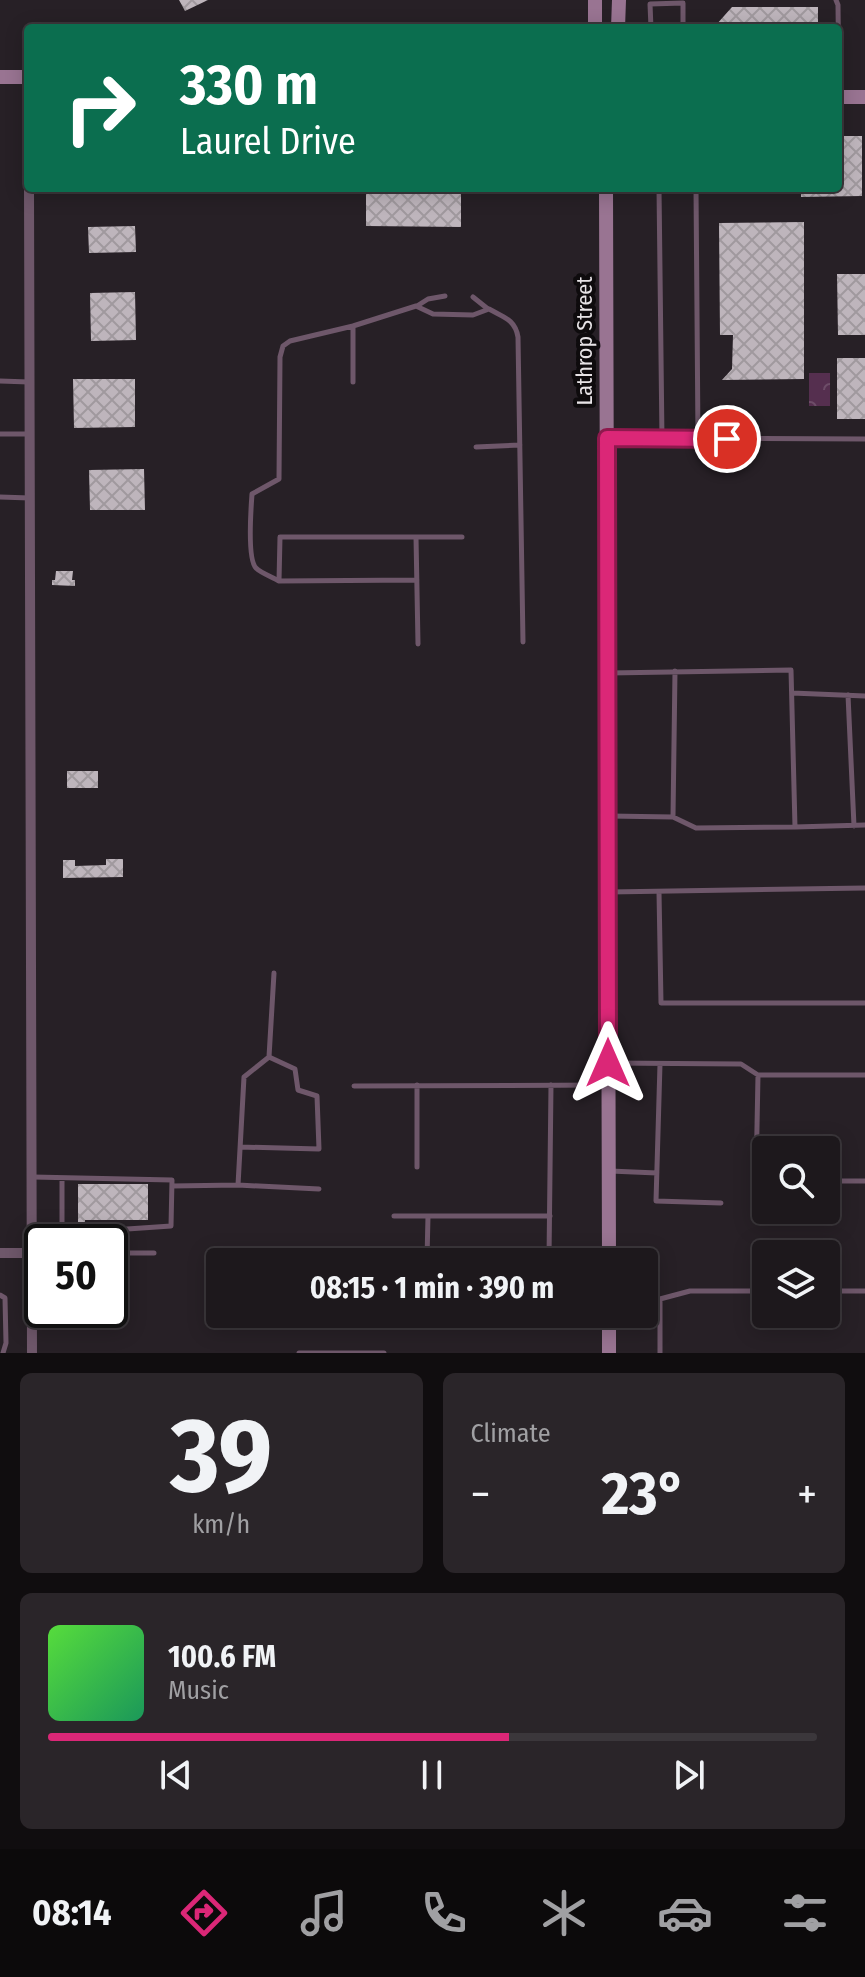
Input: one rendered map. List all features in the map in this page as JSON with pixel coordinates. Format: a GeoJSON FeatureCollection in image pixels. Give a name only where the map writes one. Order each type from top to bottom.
{"type":"FeatureCollection","features":[{"type":"Feature","properties":{"kind":"main road"},"geometry":{"type":"LineString","coordinates":[[595,0],[595,24]]}},
{"type":"Feature","properties":{"kind":"main road"},"geometry":{"type":"LineString","coordinates":[[618,24],[619,0]]}},
{"type":"Feature","properties":{"kind":"main road"},"geometry":{"type":"LineString","coordinates":[[0,77],[24,77]]}},
{"type":"Feature","properties":{"kind":"main road"},"geometry":{"type":"LineString","coordinates":[[842,97],[865,97]]}},
{"type":"Feature","properties":{"kind":"main road","name":"Lathrop Street"},"geometry":{"type":"LineString","coordinates":[[606,192],[609,1248]]}},
{"type":"Feature","properties":{"kind":"main road"},"geometry":{"type":"LineString","coordinates":[[609,1328],[609,1353]]}},
{"type":"Feature","properties":{"kind":"street"},"geometry":{"type":"LineString","coordinates":[[29,192],[32,1177],[35,1224]]}},
{"type":"Feature","properties":{"kind":"street"},"geometry":{"type":"LineString","coordinates":[[0,1253],[24,1253]]}},
{"type":"Feature","properties":{"kind":"street"},"geometry":{"type":"LineString","coordinates":[[32,1353],[33,1328]]}},
{"type":"Feature","properties":{"kind":"lane"},"geometry":{"type":"LineString","coordinates":[[836,0],[838,24]]}},
{"type":"Feature","properties":{"kind":"lane"},"geometry":{"type":"LineString","coordinates":[[651,24],[650,4],[683,3],[683,24]]}},
{"type":"Feature","properties":{"kind":"lane"},"geometry":{"type":"LineString","coordinates":[[659,192],[662,439]]}},
{"type":"Feature","properties":{"kind":"lane"},"geometry":{"type":"LineString","coordinates":[[696,192],[698,439]]}},
{"type":"Feature","properties":{"kind":"lane"},"geometry":{"type":"LineString","coordinates":[[417,580],[279,581],[257,569],[252,560],[252,494],[279,479],[280,357],[283,346],[290,341],[353,326],[416,306],[428,299],[445,296]]}},
{"type":"Feature","properties":{"kind":"lane"},"geometry":{"type":"LineString","coordinates":[[473,297],[512,322],[517,330],[523,642]]}},
{"type":"Feature","properties":{"kind":"lane"},"geometry":{"type":"LineString","coordinates":[[416,306],[433,314],[473,315],[489,309]]}},
{"type":"Feature","properties":{"kind":"lane"},"geometry":{"type":"LineString","coordinates":[[353,326],[353,382]]}},
{"type":"Feature","properties":{"kind":"lane"},"geometry":{"type":"LineString","coordinates":[[0,381],[30,382]]}},
{"type":"Feature","properties":{"kind":"lane"},"geometry":{"type":"LineString","coordinates":[[0,434],[31,434]]}},
{"type":"Feature","properties":{"kind":"lane"},"geometry":{"type":"LineString","coordinates":[[607,438],[865,439]]}},
{"type":"Feature","properties":{"kind":"lane"},"geometry":{"type":"LineString","coordinates":[[476,447],[520,445]]}},
{"type":"Feature","properties":{"kind":"lane"},"geometry":{"type":"LineString","coordinates":[[0,497],[31,502]]}},
{"type":"Feature","properties":{"kind":"lane"},"geometry":{"type":"LineString","coordinates":[[279,581],[280,537],[462,537]]}},
{"type":"Feature","properties":{"kind":"lane"},"geometry":{"type":"LineString","coordinates":[[416,537],[418,644]]}},
{"type":"Feature","properties":{"kind":"lane"},"geometry":{"type":"LineString","coordinates":[[608,673],[791,670],[795,827]]}},
{"type":"Feature","properties":{"kind":"lane"},"geometry":{"type":"LineString","coordinates":[[673,817],[675,671]]}},
{"type":"Feature","properties":{"kind":"lane"},"geometry":{"type":"LineString","coordinates":[[792,693],[865,696]]}},
{"type":"Feature","properties":{"kind":"lane"},"geometry":{"type":"LineString","coordinates":[[848,695],[854,826]]}},
{"type":"Feature","properties":{"kind":"lane"},"geometry":{"type":"LineString","coordinates":[[608,816],[673,817],[696,828],[865,825]]}},
{"type":"Feature","properties":{"kind":"lane"},"geometry":{"type":"LineString","coordinates":[[608,892],[865,888]]}},
{"type":"Feature","properties":{"kind":"lane"},"geometry":{"type":"LineString","coordinates":[[659,892],[661,1003],[865,1003]]}},
{"type":"Feature","properties":{"kind":"lane"},"geometry":{"type":"LineString","coordinates":[[238,1185],[244,1077],[269,1057],[274,973]]}},
{"type":"Feature","properties":{"kind":"lane"},"geometry":{"type":"LineString","coordinates":[[240,1147],[319,1149],[317,1096],[298,1090],[295,1069],[269,1057]]}},
{"type":"Feature","properties":{"kind":"lane"},"geometry":{"type":"LineString","coordinates":[[608,1063],[741,1064],[758,1075],[865,1075]]}},
{"type":"Feature","properties":{"kind":"lane"},"geometry":{"type":"LineString","coordinates":[[660,1064],[656,1201],[721,1203]]}},
{"type":"Feature","properties":{"kind":"lane"},"geometry":{"type":"LineString","coordinates":[[757,1136],[758,1075]]}},
{"type":"Feature","properties":{"kind":"lane"},"geometry":{"type":"LineString","coordinates":[[417,1085],[417,1167]]}},
{"type":"Feature","properties":{"kind":"lane"},"geometry":{"type":"LineString","coordinates":[[549,1248],[551,1085]]}},
{"type":"Feature","properties":{"kind":"lane"},"geometry":{"type":"LineString","coordinates":[[354,1086],[608,1085]]}},
{"type":"Feature","properties":{"kind":"lane"},"geometry":{"type":"LineString","coordinates":[[609,1171],[657,1173]]}},
{"type":"Feature","properties":{"kind":"lane"},"geometry":{"type":"LineString","coordinates":[[32,1177],[172,1180],[171,1226],[128,1229]]}},
{"type":"Feature","properties":{"kind":"lane"},"geometry":{"type":"LineString","coordinates":[[62,1178],[62,1224]]}},
{"type":"Feature","properties":{"kind":"lane"},"geometry":{"type":"LineString","coordinates":[[840,1181],[865,1181]]}},
{"type":"Feature","properties":{"kind":"lane"},"geometry":{"type":"LineString","coordinates":[[172,1186],[319,1189]]}},
{"type":"Feature","properties":{"kind":"lane"},"geometry":{"type":"LineString","coordinates":[[394,1216],[550,1216]]}},
{"type":"Feature","properties":{"kind":"lane"},"geometry":{"type":"LineString","coordinates":[[427,1248],[428,1216]]}},
{"type":"Feature","properties":{"kind":"lane"},"geometry":{"type":"LineString","coordinates":[[128,1253],[154,1253]]}},
{"type":"Feature","properties":{"kind":"lane"},"geometry":{"type":"LineString","coordinates":[[660,1353],[660,1299],[690,1291],[752,1291]]}},
{"type":"Feature","properties":{"kind":"lane"},"geometry":{"type":"LineString","coordinates":[[840,1291],[865,1291]]}},
{"type":"Feature","properties":{"kind":"lane"},"geometry":{"type":"LineString","coordinates":[[0,1295],[5,1298],[6,1343],[3,1353]]}},
{"type":"Feature","properties":{"kind":"lane"},"geometry":{"type":"LineString","coordinates":[[299,1353],[384,1353]]}},
{"type":"Feature","properties":{"kind":"green space"},"geometry":{"type":"Polygon","coordinates":[[[809,373],[830,373],[830,406],[809,406],[809,373]]]}},
{"type":"Feature","properties":{"kind":"building"},"geometry":{"type":"Polygon","coordinates":[[[179,0],[208,0],[185,11],[179,0]]]}},
{"type":"Feature","properties":{"kind":"building"},"geometry":{"type":"Polygon","coordinates":[[[732,7],[818,7],[818,24],[717,24],[732,7]]]}},
{"type":"Feature","properties":{"kind":"building"},"geometry":{"type":"Polygon","coordinates":[[[842,136],[862,136],[862,196],[801,197],[801,192],[842,192],[842,136]]]}},
{"type":"Feature","properties":{"kind":"building"},"geometry":{"type":"Polygon","coordinates":[[[366,192],[461,192],[461,227],[366,226],[366,192]]]}},
{"type":"Feature","properties":{"kind":"building"},"geometry":{"type":"Polygon","coordinates":[[[804,222],[804,379],[722,380],[732,369],[733,335],[720,335],[719,223],[804,222]]]}},
{"type":"Feature","properties":{"kind":"building"},"geometry":{"type":"Polygon","coordinates":[[[135,226],[136,252],[89,253],[88,227],[135,226]]]}},
{"type":"Feature","properties":{"kind":"building"},"geometry":{"type":"Polygon","coordinates":[[[837,274],[865,274],[865,335],[838,335],[837,274]]]}},
{"type":"Feature","properties":{"kind":"building"},"geometry":{"type":"Polygon","coordinates":[[[135,292],[136,340],[91,341],[90,293],[135,292]]]}},
{"type":"Feature","properties":{"kind":"building"},"geometry":{"type":"Polygon","coordinates":[[[837,358],[865,358],[865,419],[837,419],[837,358]]]}},
{"type":"Feature","properties":{"kind":"building"},"geometry":{"type":"Polygon","coordinates":[[[73,379],[135,379],[135,427],[74,428],[73,379]]]}},
{"type":"Feature","properties":{"kind":"building"},"geometry":{"type":"Polygon","coordinates":[[[144,469],[145,510],[90,510],[89,470],[144,469]]]}},
{"type":"Feature","properties":{"kind":"building"},"geometry":{"type":"Polygon","coordinates":[[[56,571],[73,571],[75,586],[52,585],[56,571]]]}},
{"type":"Feature","properties":{"kind":"building"},"geometry":{"type":"Polygon","coordinates":[[[67,771],[98,771],[98,788],[67,788],[67,771]]]}},
{"type":"Feature","properties":{"kind":"building"},"geometry":{"type":"Polygon","coordinates":[[[106,859],[123,859],[123,877],[63,878],[63,860],[75,860],[75,866],[106,865],[106,859]]]}},
{"type":"Feature","properties":{"kind":"building"},"geometry":{"type":"Polygon","coordinates":[[[78,1184],[148,1184],[148,1220],[85,1220],[85,1224],[78,1224],[78,1184]]]}},
{"type":"Feature","properties":{"kind":"route"},"geometry":{"type":"LineString","coordinates":[[608,1063],[607,438],[727,439]]}}]}
